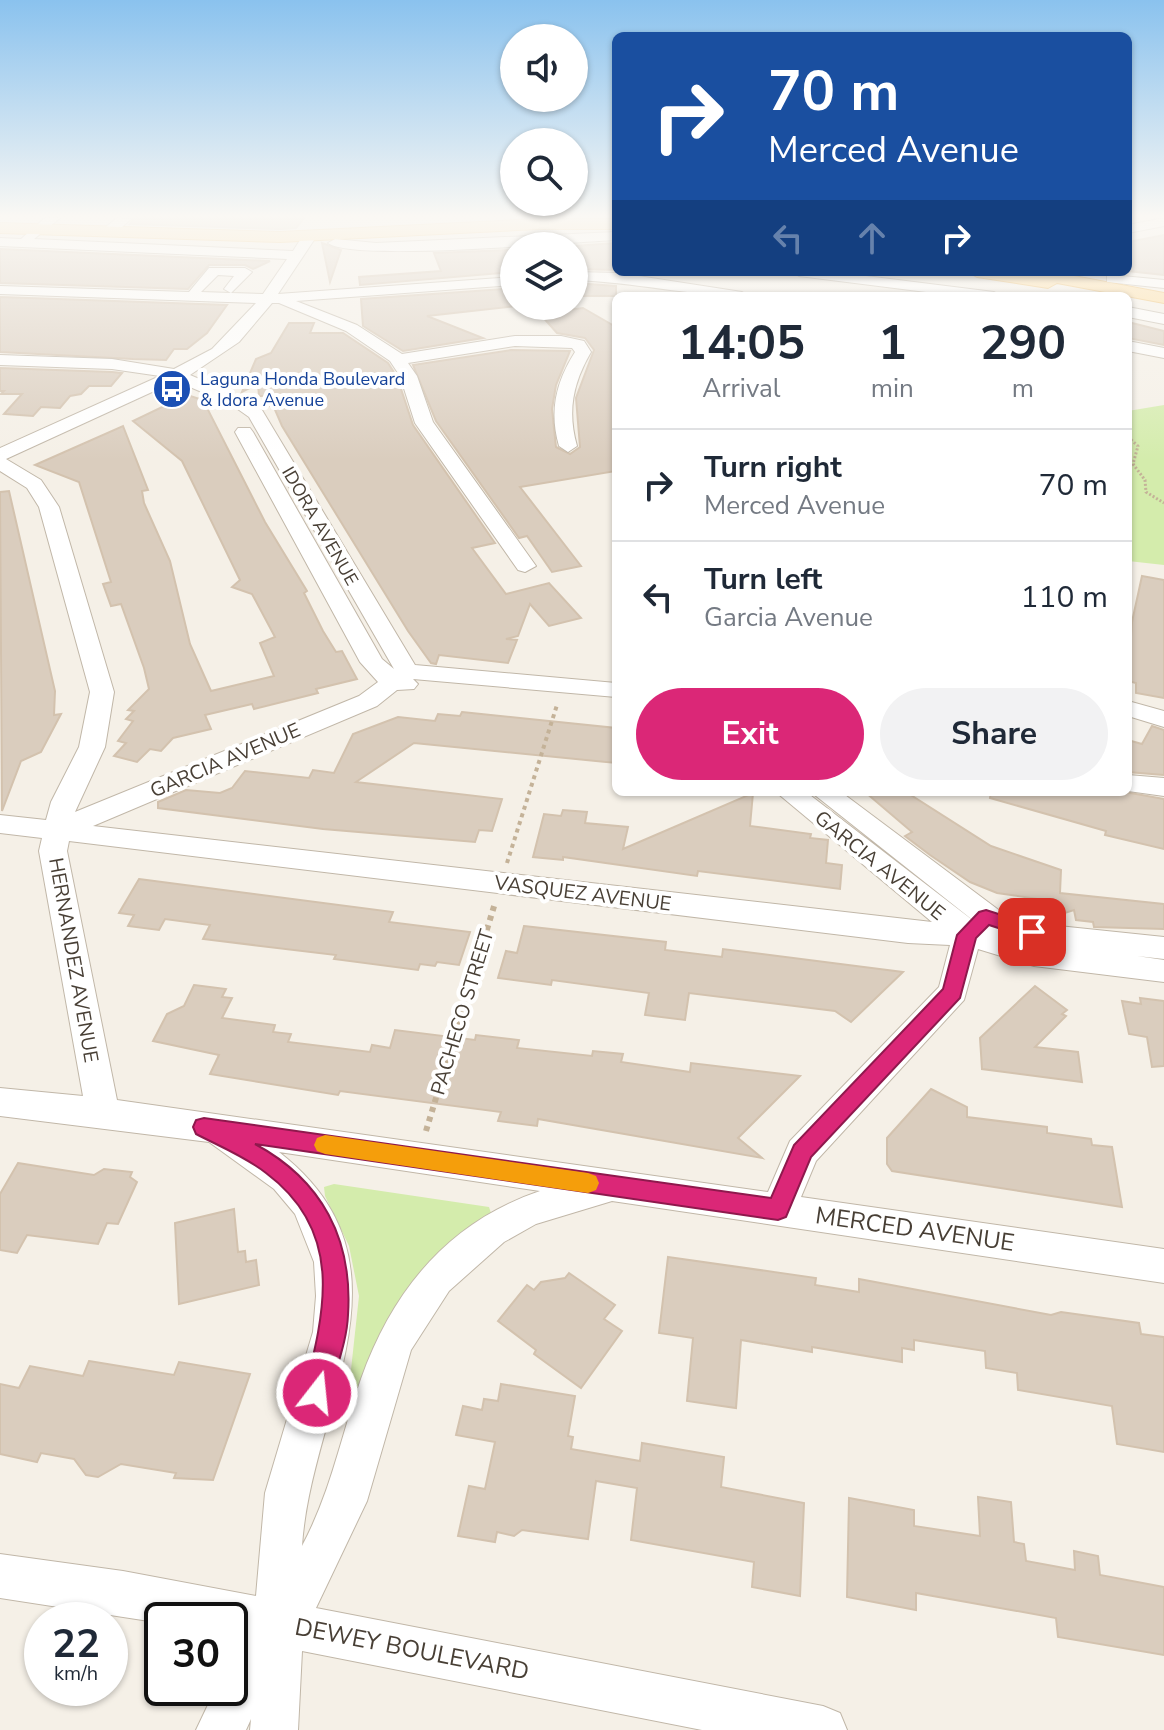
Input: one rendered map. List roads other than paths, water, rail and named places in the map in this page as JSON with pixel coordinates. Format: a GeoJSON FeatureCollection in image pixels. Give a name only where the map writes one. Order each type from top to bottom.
{"type":"FeatureCollection","features":[{"type":"Feature","properties":{"kind":"main road"},"geometry":{"type":"LineString","coordinates":[[1132,300],[1164,307]]}},
{"type":"Feature","properties":{"kind":"street"},"geometry":{"type":"LineString","coordinates":[[258,299],[271,299]]}},
{"type":"Feature","properties":{"kind":"street"},"geometry":{"type":"LineString","coordinates":[[266,299],[299,308],[357,333],[398,360],[411,382],[417,410],[424,423],[525,566]]}},
{"type":"Feature","properties":{"kind":"street"},"geometry":{"type":"LineString","coordinates":[[0,455],[215,356],[236,340],[266,299]]}},
{"type":"Feature","properties":{"kind":"street"},"geometry":{"type":"LineString","coordinates":[[1132,313],[1164,319]]}},
{"type":"Feature","properties":{"kind":"street"},"geometry":{"type":"LineString","coordinates":[[398,360],[495,345],[560,341],[578,344],[583,352],[569,376],[562,401],[563,431],[568,446]]}},
{"type":"Feature","properties":{"kind":"street"},"geometry":{"type":"LineString","coordinates":[[1132,347],[1164,353]]}},
{"type":"Feature","properties":{"kind":"street","name":"IDORA AVENUE"},"geometry":{"type":"LineString","coordinates":[[0,360],[122,364],[179,374],[223,395],[222,401],[236,417],[372,662],[399,677]]}},
{"type":"Feature","properties":{"kind":"street","name":"HERNANDEZ AVENUE"},"geometry":{"type":"LineString","coordinates":[[0,463],[34,484],[49,507],[102,692],[92,747],[64,802],[55,831],[56,872],[103,1112]]}},
{"type":"Feature","properties":{"kind":"street"},"geometry":{"type":"LineString","coordinates":[[399,677],[612,690]]}},
{"type":"Feature","properties":{"kind":"street"},"geometry":{"type":"LineString","coordinates":[[399,677],[612,706]]}},
{"type":"Feature","properties":{"kind":"street","name":"GARCIA AVENUE"},"geometry":{"type":"LineString","coordinates":[[55,831],[368,701],[399,677]]}},
{"type":"Feature","properties":{"kind":"street"},"geometry":{"type":"LineString","coordinates":[[1132,709],[1164,719]]}},
{"type":"Feature","properties":{"kind":"street"},"geometry":{"type":"LineString","coordinates":[[1132,783],[1164,787]]}},
{"type":"Feature","properties":{"kind":"street","name":"GARCIA AVENUE"},"geometry":{"type":"LineString","coordinates":[[795,796],[976,926]]}},
{"type":"Feature","properties":{"kind":"street","name":"GARCIA AVENUE"},"geometry":{"type":"LineString","coordinates":[[829,796],[976,926]]}},
{"type":"Feature","properties":{"kind":"street","name":"VASQUEZ AVENUE"},"geometry":{"type":"LineString","coordinates":[[0,824],[497,896],[908,932],[995,922],[1049,936],[1164,948]]}},
{"type":"Feature","properties":{"kind":"street"},"geometry":{"type":"LineString","coordinates":[[778,1210],[802,1152],[953,992],[976,926]]}},
{"type":"Feature","properties":{"kind":"street","name":"VASQUEZ AVENUE"},"geometry":{"type":"LineString","coordinates":[[976,926],[1034,955],[1164,971]]}},
{"type":"Feature","properties":{"kind":"street","name":"MERCED AVENUE"},"geometry":{"type":"LineString","coordinates":[[0,1102],[103,1112],[1164,1266]]}},
{"type":"Feature","properties":{"kind":"street"},"geometry":{"type":"LineString","coordinates":[[204,1127],[274,1165],[303,1192],[323,1227],[335,1269],[336,1318],[286,1492],[274,1730]]}},
{"type":"Feature","properties":{"kind":"street"},"geometry":{"type":"LineString","coordinates":[[220,1730],[320,1556],[346,1501],[382,1376],[401,1328],[427,1284],[459,1251],[538,1207],[582,1194],[628,1189]]}},
{"type":"Feature","properties":{"kind":"street","name":"DEWEY BOULEVARD"},"geometry":{"type":"LineString","coordinates":[[0,1576],[123,1593],[823,1730]]}},
{"type":"Feature","properties":{"kind":"place","name":"Laguna Honda Boulevard & Idora Avenue"},"geometry":{"type":"Point","coordinates":[172,389]}}]}
